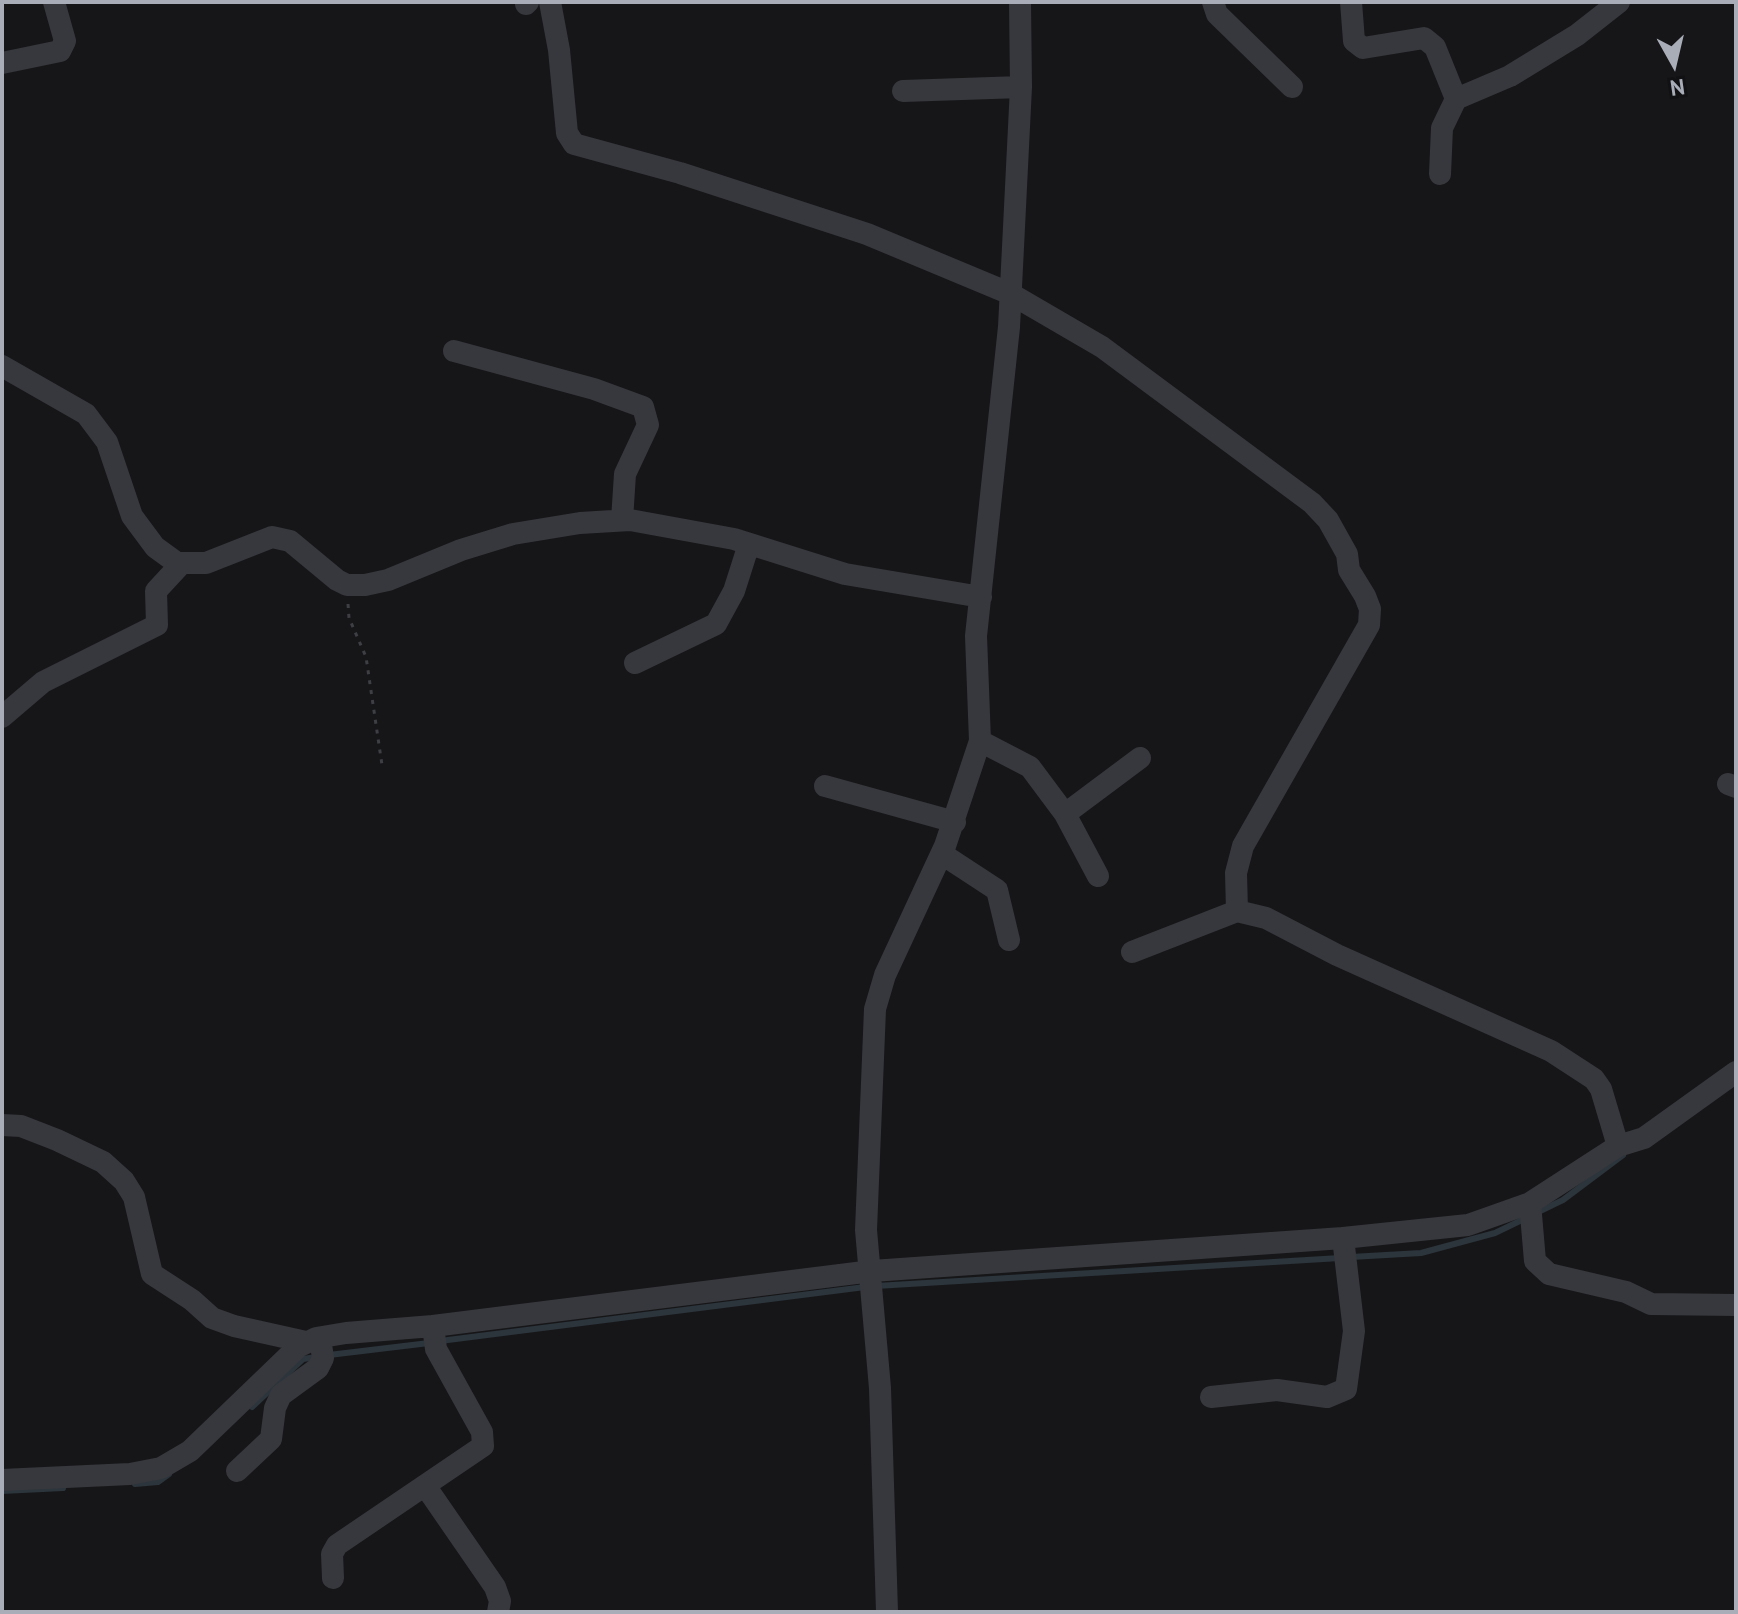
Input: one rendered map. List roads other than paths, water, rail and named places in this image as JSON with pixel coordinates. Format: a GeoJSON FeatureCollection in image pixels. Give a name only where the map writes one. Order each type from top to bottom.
{"type":"FeatureCollection","features":[{"type":"Feature","properties":{"kind":"street"},"geometry":{"type":"LineString","coordinates":[[2,63],[60,51],[65,41],[54,2]]}},
{"type":"Feature","properties":{"kind":"street"},"geometry":{"type":"LineString","coordinates":[[550,2],[559,50],[567,133],[574,144],[680,173],[867,234],[1011,294],[1102,347],[1312,503],[1337,535],[1347,554],[1349,570],[1370,609],[1369,625],[1243,846],[1236,873],[1237,911]]}},
{"type":"Feature","properties":{"kind":"street"},"geometry":{"type":"LineString","coordinates":[[887,1612],[873,1284],[865,1192],[875,1009],[885,975],[955,822],[980,741],[981,716],[975,662],[998,456],[1011,294],[1021,87],[1020,2]]}},
{"type":"Feature","properties":{"kind":"street"},"geometry":{"type":"LineString","coordinates":[[1213,2],[1225,23],[1292,87]]}},
{"type":"Feature","properties":{"kind":"street"},"geometry":{"type":"LineString","coordinates":[[1351,2],[1357,45],[1369,49],[1418,38],[1428,39],[1435,47],[1456,99]]}},
{"type":"Feature","properties":{"kind":"street"},"geometry":{"type":"LineString","coordinates":[[1440,174],[1442,128],[1456,99],[1510,76],[1577,35],[1619,2]]}},
{"type":"Feature","properties":{"kind":"street"},"geometry":{"type":"LineString","coordinates":[[903,91],[1021,87]]}},
{"type":"Feature","properties":{"kind":"street"},"geometry":{"type":"LineString","coordinates":[[454,351],[594,389],[643,407],[648,425],[625,474],[622,520]]}},
{"type":"Feature","properties":{"kind":"street"},"geometry":{"type":"LineString","coordinates":[[2,366],[86,414],[107,442],[132,516],[155,547],[181,564],[206,563],[272,537],[290,541],[347,585],[388,580],[472,546],[513,534],[622,520],[749,544],[845,574],[981,597]]}},
{"type":"Feature","properties":{"kind":"street"},"geometry":{"type":"LineString","coordinates":[[635,663],[716,624],[734,591],[749,544]]}},
{"type":"Feature","properties":{"kind":"street"},"geometry":{"type":"LineString","coordinates":[[2,717],[43,682],[157,625],[156,591],[181,564]]}},
{"type":"Feature","properties":{"kind":"street"},"geometry":{"type":"LineString","coordinates":[[980,741],[1030,767],[1065,814],[1098,876]]}},
{"type":"Feature","properties":{"kind":"street"},"geometry":{"type":"LineString","coordinates":[[1065,814],[1140,758]]}},
{"type":"Feature","properties":{"kind":"street"},"geometry":{"type":"LineString","coordinates":[[825,786],[955,822]]}},
{"type":"Feature","properties":{"kind":"street"},"geometry":{"type":"LineString","coordinates":[[942,854],[997,890],[1009,940]]}},
{"type":"Feature","properties":{"kind":"street"},"geometry":{"type":"LineString","coordinates":[[1132,952],[1237,911],[1266,918],[1350,961],[1551,1051],[1594,1079],[1601,1089],[1618,1146]]}},
{"type":"Feature","properties":{"kind":"street"},"geometry":{"type":"LineString","coordinates":[[2,1125],[21,1126],[57,1140],[103,1162],[124,1181],[134,1197],[152,1274],[192,1300],[212,1318],[318,1346],[433,1326],[873,1284],[1345,1248],[1533,1214],[1618,1146],[1644,1138],[1736,1072]]}},
{"type":"Feature","properties":{"kind":"street"},"geometry":{"type":"LineString","coordinates":[[1533,1214],[1535,1261],[1549,1274],[1626,1292],[1651,1304],[1736,1305]]}},
{"type":"Feature","properties":{"kind":"street"},"geometry":{"type":"LineString","coordinates":[[1211,1397],[1277,1390],[1318,1397],[1341,1394],[1346,1389],[1354,1331],[1345,1248]]}},
{"type":"Feature","properties":{"kind":"street"},"geometry":{"type":"LineString","coordinates":[[333,1578],[332,1554],[337,1545],[477,1452],[485,1439],[460,1387],[436,1349],[433,1326]]}},
{"type":"Feature","properties":{"kind":"street"},"geometry":{"type":"LineString","coordinates":[[237,1471],[269,1443],[274,1433],[275,1408],[281,1395],[318,1368],[318,1346]]}},
{"type":"Feature","properties":{"kind":"street"},"geometry":{"type":"LineString","coordinates":[[2,1480],[130,1474],[161,1468],[190,1451],[318,1346]]}},
{"type":"Feature","properties":{"kind":"street"},"geometry":{"type":"LineString","coordinates":[[426,1487],[495,1587],[500,1601],[498,1612]]}},
{"type":"Feature","properties":{"kind":"waterway"},"geometry":{"type":"LineString","coordinates":[[1536,1213],[1563,1200],[1623,1155]]}},
{"type":"Feature","properties":{"kind":"waterway"},"geometry":{"type":"LineString","coordinates":[[1351,1257],[1421,1253],[1495,1233],[1526,1218]]}},
{"type":"Feature","properties":{"kind":"waterway"},"geometry":{"type":"LineString","coordinates":[[876,1286],[1340,1258]]}},
{"type":"Feature","properties":{"kind":"waterway"},"geometry":{"type":"LineString","coordinates":[[440,1341],[865,1287]]}},
{"type":"Feature","properties":{"kind":"waterway"},"geometry":{"type":"LineString","coordinates":[[329,1355],[429,1343]]}},
{"type":"Feature","properties":{"kind":"waterway"},"geometry":{"type":"LineString","coordinates":[[252,1407],[303,1359],[317,1357]]}},
{"type":"Feature","properties":{"kind":"waterway"},"geometry":{"type":"LineString","coordinates":[[135,1484],[158,1482],[169,1474]]}},
{"type":"Feature","properties":{"kind":"waterway"},"geometry":{"type":"LineString","coordinates":[[2,1491],[63,1488]]}}]}
